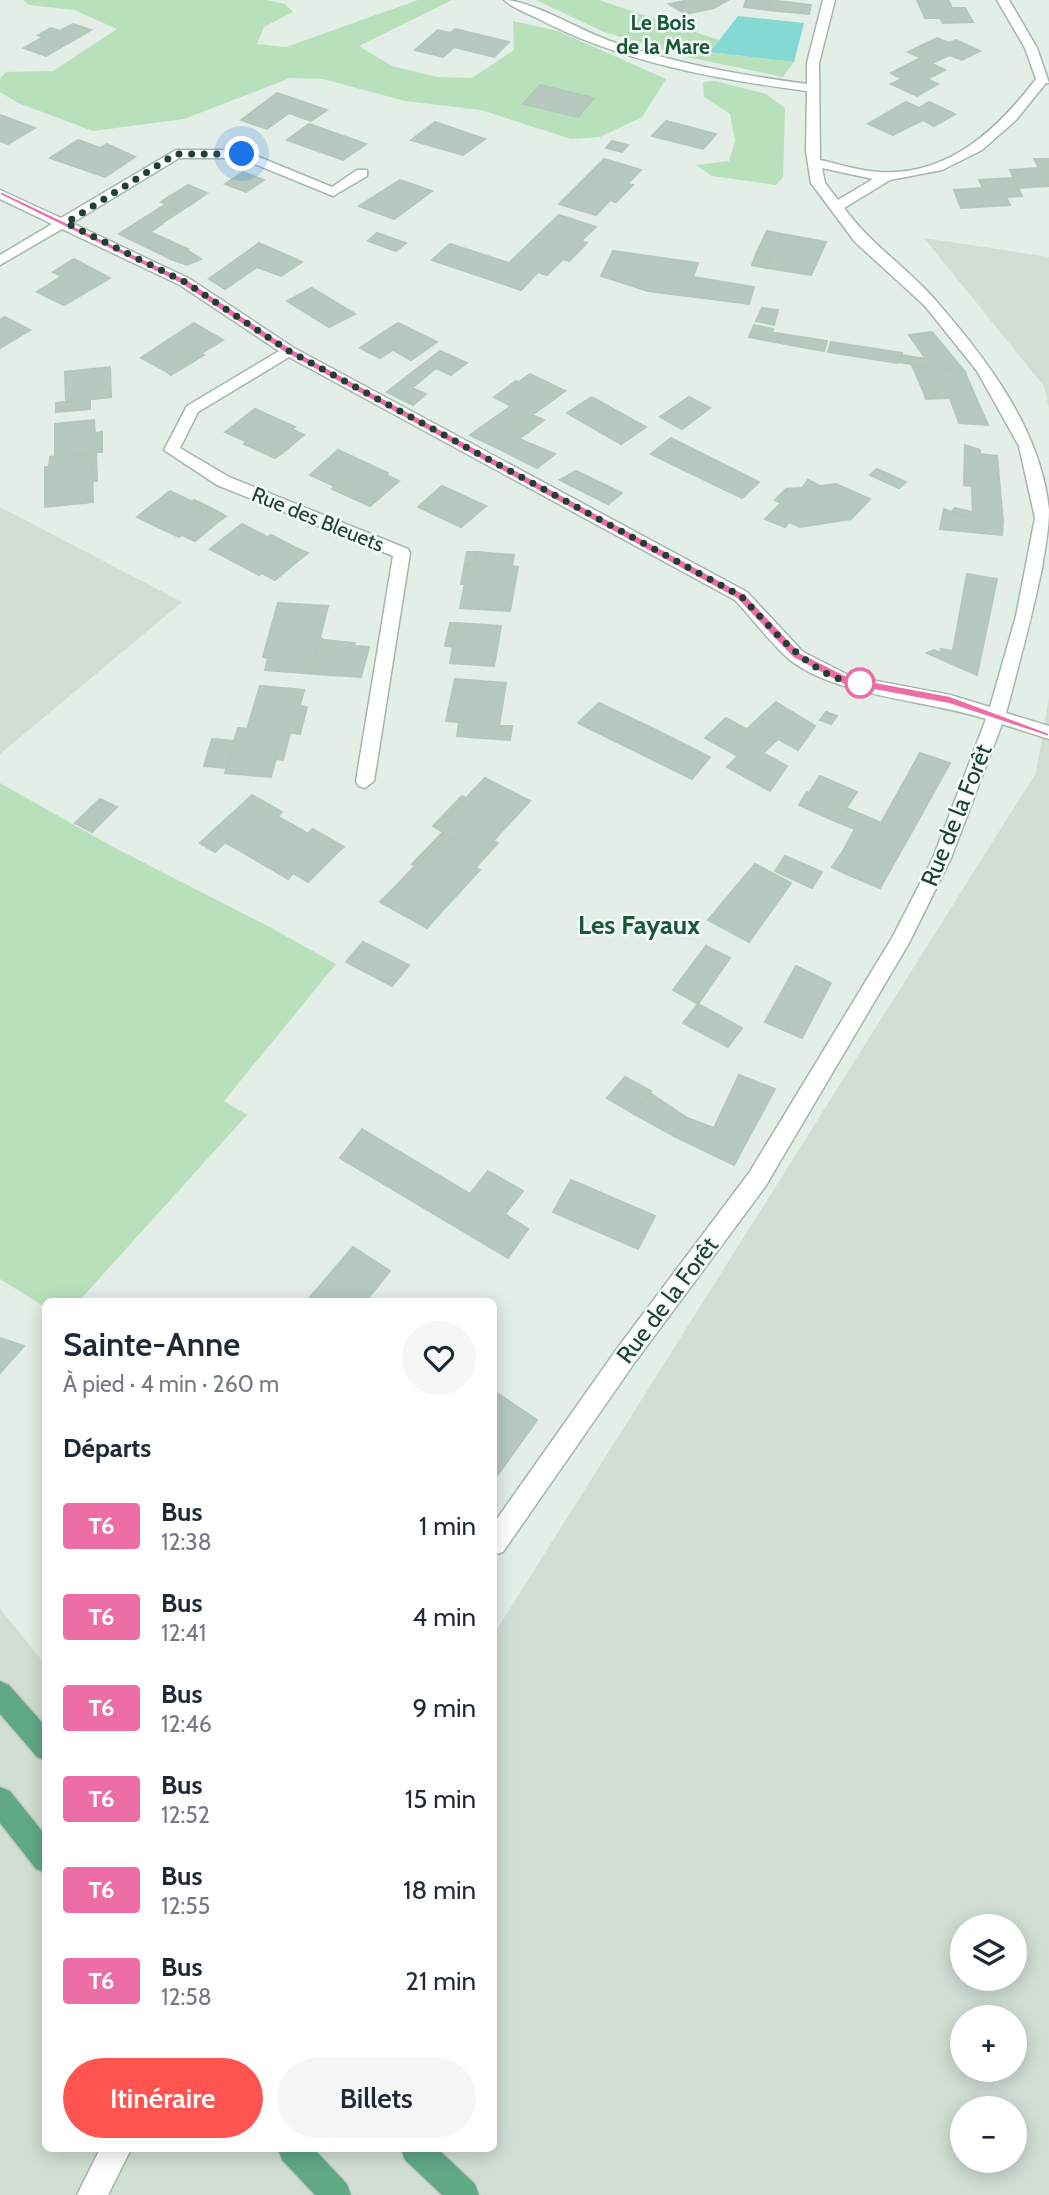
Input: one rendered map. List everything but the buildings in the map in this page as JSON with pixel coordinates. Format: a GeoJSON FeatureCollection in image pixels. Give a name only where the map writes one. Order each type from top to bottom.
{"type":"FeatureCollection","features":[{"type":"Feature","properties":{"kind":"main road"},"geometry":{"type":"LineString","coordinates":[[0,1694],[42,1743]]}},
{"type":"Feature","properties":{"kind":"main road"},"geometry":{"type":"LineString","coordinates":[[0,1801],[42,1853]]}},
{"type":"Feature","properties":{"kind":"main road"},"geometry":{"type":"LineString","coordinates":[[296,2152],[336,2195]]}},
{"type":"Feature","properties":{"kind":"main road"},"geometry":{"type":"LineString","coordinates":[[419,2152],[464,2195]]}},
{"type":"Feature","properties":{"kind":"street"},"geometry":{"type":"LineString","coordinates":[[510,0],[581,35],[642,55],[747,80],[813,88]]}},
{"type":"Feature","properties":{"kind":"street","name":"Rue de la Forêt"},"geometry":{"type":"LineString","coordinates":[[497,1539],[626,1354],[757,1180],[899,943],[942,858],[996,717],[1024,616],[1043,518],[1027,446],[984,370],[930,303],[860,239],[818,183],[814,162],[813,63],[829,0]]}},
{"type":"Feature","properties":{"kind":"street"},"geometry":{"type":"LineString","coordinates":[[836,207],[887,176],[954,162],[992,139],[1046,79],[1003,0]]}},
{"type":"Feature","properties":{"kind":"street"},"geometry":{"type":"LineString","coordinates":[[0,261],[176,154],[242,154],[333,192],[362,173]]}},
{"type":"Feature","properties":{"kind":"street"},"geometry":{"type":"LineString","coordinates":[[814,162],[887,176]]}},
{"type":"Feature","properties":{"kind":"street"},"geometry":{"type":"LineString","coordinates":[[0,194],[66,223],[185,282],[289,351],[741,596],[797,656],[846,681],[950,701],[1049,733]]}},
{"type":"Feature","properties":{"kind":"street","name":"Rue des Bleuets"},"geometry":{"type":"LineString","coordinates":[[289,351],[192,409],[172,450],[223,481],[402,553],[365,781]]}},
{"type":"Feature","properties":{"kind":"street"},"geometry":{"type":"LineString","coordinates":[[92,2195],[114,2152]]}},
{"type":"Feature","properties":{"kind":"shaded area"},"geometry":{"type":"Polygon","coordinates":[[[924,238],[1049,257],[1049,408],[1044,386],[924,238]]]}},
{"type":"Feature","properties":{"kind":"shaded area"},"geometry":{"type":"Polygon","coordinates":[[[0,507],[182,602],[0,754],[0,507]]]}},
{"type":"Feature","properties":{"kind":"shaded area"},"geometry":{"type":"Polygon","coordinates":[[[1049,697],[1049,2195],[0,2195],[0,1609],[42,1660],[42,2152],[497,2152],[497,1629],[1036,773],[1049,697]]]}},
{"type":"Feature","properties":{"kind":"green space"},"geometry":{"type":"Polygon","coordinates":[[[23,0],[267,0],[285,4],[293,12],[264,27],[257,44],[286,47],[418,0],[452,0],[359,46],[392,66],[437,77],[472,78],[514,50],[513,21],[558,31],[666,79],[642,117],[600,137],[571,139],[481,110],[405,101],[323,79],[290,78],[184,119],[93,131],[18,103],[0,92],[0,78],[6,72],[53,71],[117,29],[74,10],[29,5],[23,0]]]}},
{"type":"Feature","properties":{"kind":"green space"},"geometry":{"type":"Polygon","coordinates":[[[536,0],[599,0],[719,40],[711,52],[794,62],[783,77],[692,58],[604,32],[536,0]]]}},
{"type":"Feature","properties":{"kind":"green space"},"geometry":{"type":"Polygon","coordinates":[[[715,81],[766,94],[785,108],[783,177],[776,185],[712,176],[696,165],[729,161],[735,141],[730,114],[704,97],[703,82],[715,81]]]}},
{"type":"Feature","properties":{"kind":"green space"},"geometry":{"type":"Polygon","coordinates":[[[0,783],[113,847],[336,964],[224,1101],[247,1115],[82,1298],[42,1298],[42,1305],[0,1279],[0,783]]]}},
{"type":"Feature","properties":{"kind":"water"},"geometry":{"type":"Polygon","coordinates":[[[738,16],[804,23],[794,62],[710,52],[738,16]]]}},
{"type":"Feature","properties":{"kind":"bus line","name":"T6"},"geometry":{"type":"LineString","coordinates":[[0,194],[66,223],[185,282],[289,351],[741,596],[797,656],[846,681],[950,701],[1049,733]]}},
{"type":"Feature","properties":{"kind":"district","name":"Le Bois de la Mare"},"geometry":{"type":"Point","coordinates":[663,34]}},
{"type":"Feature","properties":{"kind":"district","name":"Les Fayaux"},"geometry":{"type":"Point","coordinates":[639,925]}},
{"type":"Feature","properties":{"kind":"route"},"geometry":{"type":"LineString","coordinates":[[242,154],[176,154],[66,223],[185,282],[289,351],[741,596],[797,656],[846,681],[860,683]]}}]}
